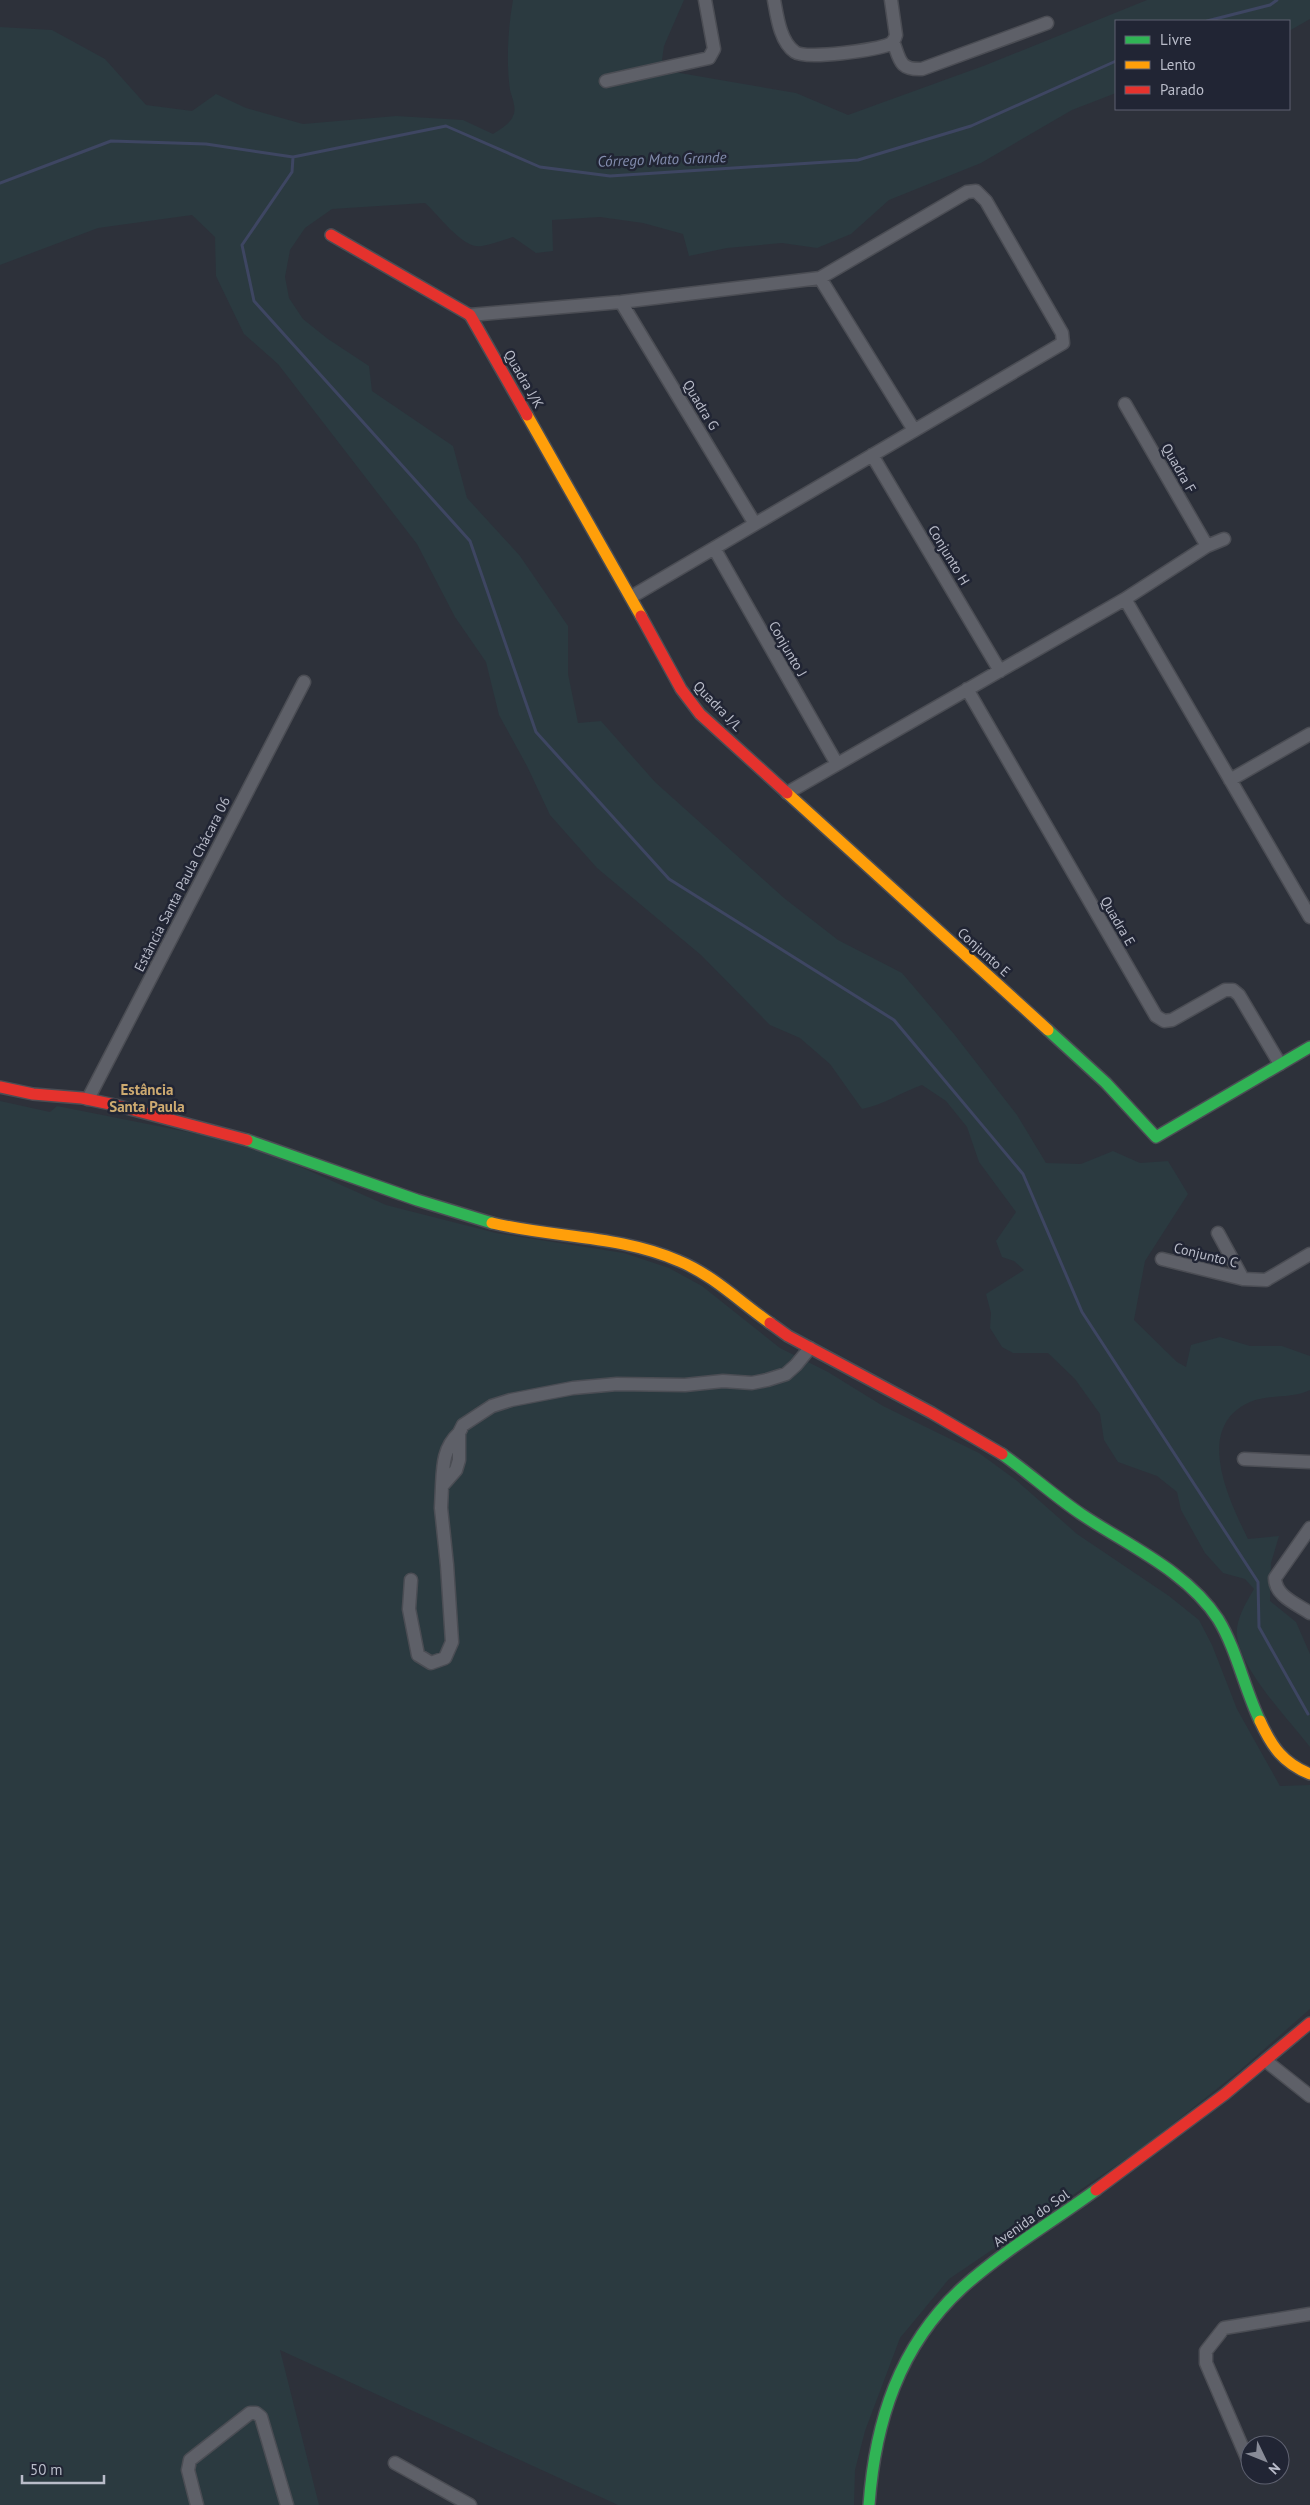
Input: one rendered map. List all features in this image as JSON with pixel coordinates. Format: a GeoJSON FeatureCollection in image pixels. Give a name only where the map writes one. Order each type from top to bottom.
{"type":"FeatureCollection","features":[{"type":"Feature","properties":{"kind":"street"},"geometry":{"type":"LineString","coordinates":[[606,81],[709,58],[714,49],[705,0]]}},
{"type":"Feature","properties":{"kind":"street"},"geometry":{"type":"LineString","coordinates":[[774,0],[787,43],[799,54],[830,54],[871,49],[893,42]]}},
{"type":"Feature","properties":{"kind":"street"},"geometry":{"type":"LineString","coordinates":[[891,0],[896,35],[893,42],[900,63],[910,70],[922,69],[1047,23]]}},
{"type":"Feature","properties":{"kind":"street"},"geometry":{"type":"LineString","coordinates":[[331,235],[470,315],[621,302],[820,278],[967,192],[976,191],[986,201],[1062,333],[1063,343],[632,597]]}},
{"type":"Feature","properties":{"kind":"street"},"geometry":{"type":"LineString","coordinates":[[820,278],[914,430]]}},
{"type":"Feature","properties":{"kind":"street","name":"Quadra G"},"geometry":{"type":"LineString","coordinates":[[621,302],[755,524]]}},
{"type":"Feature","properties":{"kind":"street","name":"Quadra J/K"},"geometry":{"type":"LineString","coordinates":[[470,315],[632,597]]}},
{"type":"Feature","properties":{"kind":"street","name":"Quadra F"},"geometry":{"type":"LineString","coordinates":[[1125,404],[1207,546]]}},
{"type":"Feature","properties":{"kind":"street","name":"Conjunto H"},"geometry":{"type":"LineString","coordinates":[[872,455],[1000,671]]}},
{"type":"Feature","properties":{"kind":"street"},"geometry":{"type":"LineString","coordinates":[[787,793],[1125,599],[1207,546],[1224,538]]}},
{"type":"Feature","properties":{"kind":"street","name":"Conjunto J"},"geometry":{"type":"LineString","coordinates":[[714,548],[836,764]]}},
{"type":"Feature","properties":{"kind":"street","name":"Quadra J/L"},"geometry":{"type":"LineString","coordinates":[[632,597],[681,689],[700,714],[787,793]]}},
{"type":"Feature","properties":{"kind":"street"},"geometry":{"type":"LineString","coordinates":[[1125,599],[1310,917]]}},
{"type":"Feature","properties":{"kind":"street","name":"Estância Santa Paula Chácara 06"},"geometry":{"type":"LineString","coordinates":[[88,1099],[304,682]]}},
{"type":"Feature","properties":{"kind":"street","name":"Quadra E"},"geometry":{"type":"LineString","coordinates":[[967,689],[1156,1016],[1164,1021],[1172,1020],[1225,990],[1233,990],[1239,995],[1280,1064]]}},
{"type":"Feature","properties":{"kind":"street"},"geometry":{"type":"LineString","coordinates":[[1230,780],[1310,734]]}},
{"type":"Feature","properties":{"kind":"street","name":"Conjunto E"},"geometry":{"type":"LineString","coordinates":[[787,793],[1106,1083],[1156,1137],[1280,1064]]}},
{"type":"Feature","properties":{"kind":"street"},"geometry":{"type":"LineString","coordinates":[[1280,1064],[1310,1047]]}},
{"type":"Feature","properties":{"kind":"street"},"geometry":{"type":"LineString","coordinates":[[0,1087],[51,1097],[88,1099],[274,1148],[393,1192],[506,1226],[601,1239],[634,1246],[680,1261],[713,1279],[747,1307],[810,1348],[839,1362],[987,1444],[1094,1523],[1187,1584],[1216,1618],[1230,1645],[1244,1689],[1279,1754],[1290,1766],[1302,1773],[1310,1774]]}},
{"type":"Feature","properties":{"kind":"street"},"geometry":{"type":"LineString","coordinates":[[1218,1233],[1243,1279],[1266,1280],[1310,1254]]}},
{"type":"Feature","properties":{"kind":"street","name":"Conjunto C"},"geometry":{"type":"LineString","coordinates":[[1162,1259],[1243,1279]]}},
{"type":"Feature","properties":{"kind":"street"},"geometry":{"type":"LineString","coordinates":[[411,1580],[409,1609],[418,1655],[431,1663],[445,1658],[452,1642],[441,1508],[442,1486],[456,1470],[459,1460],[459,1433],[463,1425],[492,1406],[510,1400],[573,1388],[617,1384],[685,1385],[722,1381],[752,1383],[786,1374],[810,1348]]}},
{"type":"Feature","properties":{"kind":"street"},"geometry":{"type":"LineString","coordinates":[[1244,1459],[1310,1462]]}},
{"type":"Feature","properties":{"kind":"street"},"geometry":{"type":"LineString","coordinates":[[1310,1528],[1275,1578],[1275,1586],[1280,1593],[1310,1613]]}},
{"type":"Feature","properties":{"kind":"street","name":"Avenida do Sol"},"geometry":{"type":"LineString","coordinates":[[869,2505],[871,2472],[877,2438],[888,2402],[899,2372],[931,2322],[958,2293],[1004,2255],[1158,2145],[1266,2061],[1310,2024]]}},
{"type":"Feature","properties":{"kind":"street"},"geometry":{"type":"LineString","coordinates":[[1266,2061],[1310,2096]]}},
{"type":"Feature","properties":{"kind":"street"},"geometry":{"type":"LineString","coordinates":[[1240,2442],[1206,2363],[1206,2351],[1224,2328],[1310,2314]]}},
{"type":"Feature","properties":{"kind":"street"},"geometry":{"type":"LineString","coordinates":[[197,2505],[188,2470],[190,2460],[250,2413],[256,2413],[260,2417],[287,2505]]}},
{"type":"Feature","properties":{"kind":"street"},"geometry":{"type":"LineString","coordinates":[[395,2463],[470,2505]]}},
{"type":"Feature","properties":{"kind":"shaded area"},"geometry":{"type":"Polygon","coordinates":[[[513,0],[684,0],[664,46],[662,60],[674,72],[796,93],[848,115],[986,65],[1147,0],[1310,0],[1310,19],[1290,30],[1290,20],[1115,20],[1115,93],[1072,110],[981,163],[889,200],[851,234],[817,248],[782,243],[727,248],[689,256],[683,234],[643,223],[600,217],[552,220],[553,251],[536,253],[513,237],[482,246],[475,246],[459,237],[425,203],[332,209],[305,228],[290,250],[285,277],[289,298],[303,319],[328,339],[369,366],[372,391],[453,446],[467,498],[520,556],[568,626],[568,674],[578,723],[601,721],[655,782],[784,898],[838,940],[902,973],[954,1034],[1017,1115],[1046,1163],[1081,1164],[1113,1151],[1140,1163],[1168,1161],[1188,1194],[1145,1261],[1134,1320],[1177,1362],[1186,1367],[1191,1345],[1220,1337],[1250,1346],[1282,1346],[1310,1356],[1310,1390],[1296,1395],[1264,1398],[1250,1402],[1233,1413],[1223,1428],[1219,1446],[1220,1465],[1225,1485],[1248,1539],[1279,1536],[1271,1563],[1270,1601],[1296,1622],[1310,1654],[1310,1747],[1253,1674],[1238,1642],[1237,1628],[1240,1618],[1254,1589],[1245,1579],[1223,1573],[1205,1553],[1181,1510],[1177,1492],[1157,1476],[1118,1462],[1104,1440],[1100,1414],[1075,1379],[1048,1353],[1013,1353],[1002,1347],[990,1328],[991,1313],[986,1294],[1024,1270],[1014,1261],[1002,1257],[996,1241],[1016,1212],[979,1162],[967,1127],[946,1101],[922,1085],[878,1105],[862,1109],[830,1064],[800,1038],[770,1025],[701,955],[597,868],[550,815],[527,766],[499,715],[486,662],[455,617],[417,544],[278,364],[244,334],[216,276],[215,237],[192,215],[98,228],[0,265],[0,27],[52,30],[105,59],[146,105],[192,111],[216,94],[246,108],[303,124],[396,116],[463,120],[493,134],[512,119],[514,113],[510,90],[508,57],[513,0]]]}},
{"type":"Feature","properties":{"kind":"shaded area"},"geometry":{"type":"Polygon","coordinates":[[[0,1101],[50,1112],[57,1106],[218,1138],[265,1151],[386,1205],[496,1233],[624,1253],[669,1268],[702,1286],[780,1348],[828,1372],[883,1406],[979,1453],[1016,1480],[1077,1534],[1169,1596],[1199,1620],[1212,1645],[1237,1709],[1280,1786],[1310,1785],[1310,2009],[1238,2072],[1145,2146],[949,2279],[900,2338],[865,2431],[855,2470],[854,2505],[618,2505],[280,2350],[319,2505],[0,2505],[0,1101]]]}},
{"type":"Feature","properties":{"kind":"waterway","name":"Córrego Mato Grande"},"geometry":{"type":"LineString","coordinates":[[1211,20],[1270,5],[1277,0]]}},
{"type":"Feature","properties":{"kind":"waterway","name":"Córrego Mato Grande"},"geometry":{"type":"LineString","coordinates":[[0,183],[111,141],[206,144],[293,157],[446,126],[540,167],[610,176],[858,160],[971,126],[1115,61]]}},
{"type":"Feature","properties":{"kind":"waterway"},"geometry":{"type":"LineString","coordinates":[[293,157],[292,172],[242,245],[254,301],[470,541],[536,732],[669,879],[894,1020],[1023,1174],[1082,1312],[1258,1582],[1259,1627],[1308,1714]]}},
{"type":"Feature","properties":{"kind":"traffic: fast"},"geometry":{"type":"LineString","coordinates":[[1048,1030],[1106,1083],[1156,1137],[1310,1047]]}},
{"type":"Feature","properties":{"kind":"traffic: fast"},"geometry":{"type":"LineString","coordinates":[[247,1140],[417,1200],[492,1223]]}},
{"type":"Feature","properties":{"kind":"traffic: fast"},"geometry":{"type":"LineString","coordinates":[[1002,1454],[1081,1514],[1173,1573],[1205,1602],[1225,1631],[1260,1721]]}},
{"type":"Feature","properties":{"kind":"traffic: fast"},"geometry":{"type":"LineString","coordinates":[[869,2505],[872,2474],[884,2415],[906,2360],[922,2335],[940,2311],[978,2274],[1096,2190]]}},
{"type":"Feature","properties":{"kind":"traffic: slow"},"geometry":{"type":"LineString","coordinates":[[527,415],[641,616]]}},
{"type":"Feature","properties":{"kind":"traffic: slow"},"geometry":{"type":"LineString","coordinates":[[787,793],[1048,1030]]}},
{"type":"Feature","properties":{"kind":"traffic: slow"},"geometry":{"type":"LineString","coordinates":[[492,1223],[634,1246],[657,1253],[679,1261],[703,1274],[770,1323]]}},
{"type":"Feature","properties":{"kind":"traffic: slow"},"geometry":{"type":"LineString","coordinates":[[1260,1721],[1279,1753],[1292,1765],[1310,1774]]}},
{"type":"Feature","properties":{"kind":"traffic: jam"},"geometry":{"type":"LineString","coordinates":[[331,235],[470,315],[527,415]]}},
{"type":"Feature","properties":{"kind":"traffic: jam"},"geometry":{"type":"LineString","coordinates":[[641,616],[681,689],[700,714],[787,793]]}},
{"type":"Feature","properties":{"kind":"traffic: jam"},"geometry":{"type":"LineString","coordinates":[[0,1087],[33,1094],[82,1098],[115,1105],[247,1140]]}},
{"type":"Feature","properties":{"kind":"traffic: jam"},"geometry":{"type":"LineString","coordinates":[[770,1323],[788,1336],[932,1413],[1002,1454]]}},
{"type":"Feature","properties":{"kind":"traffic: jam"},"geometry":{"type":"LineString","coordinates":[[1096,2190],[1225,2094],[1310,2023]]}},
{"type":"Feature","properties":{"kind":"district","name":"Estância Santa Paula"},"geometry":{"type":"Point","coordinates":[147,1098]}}]}
